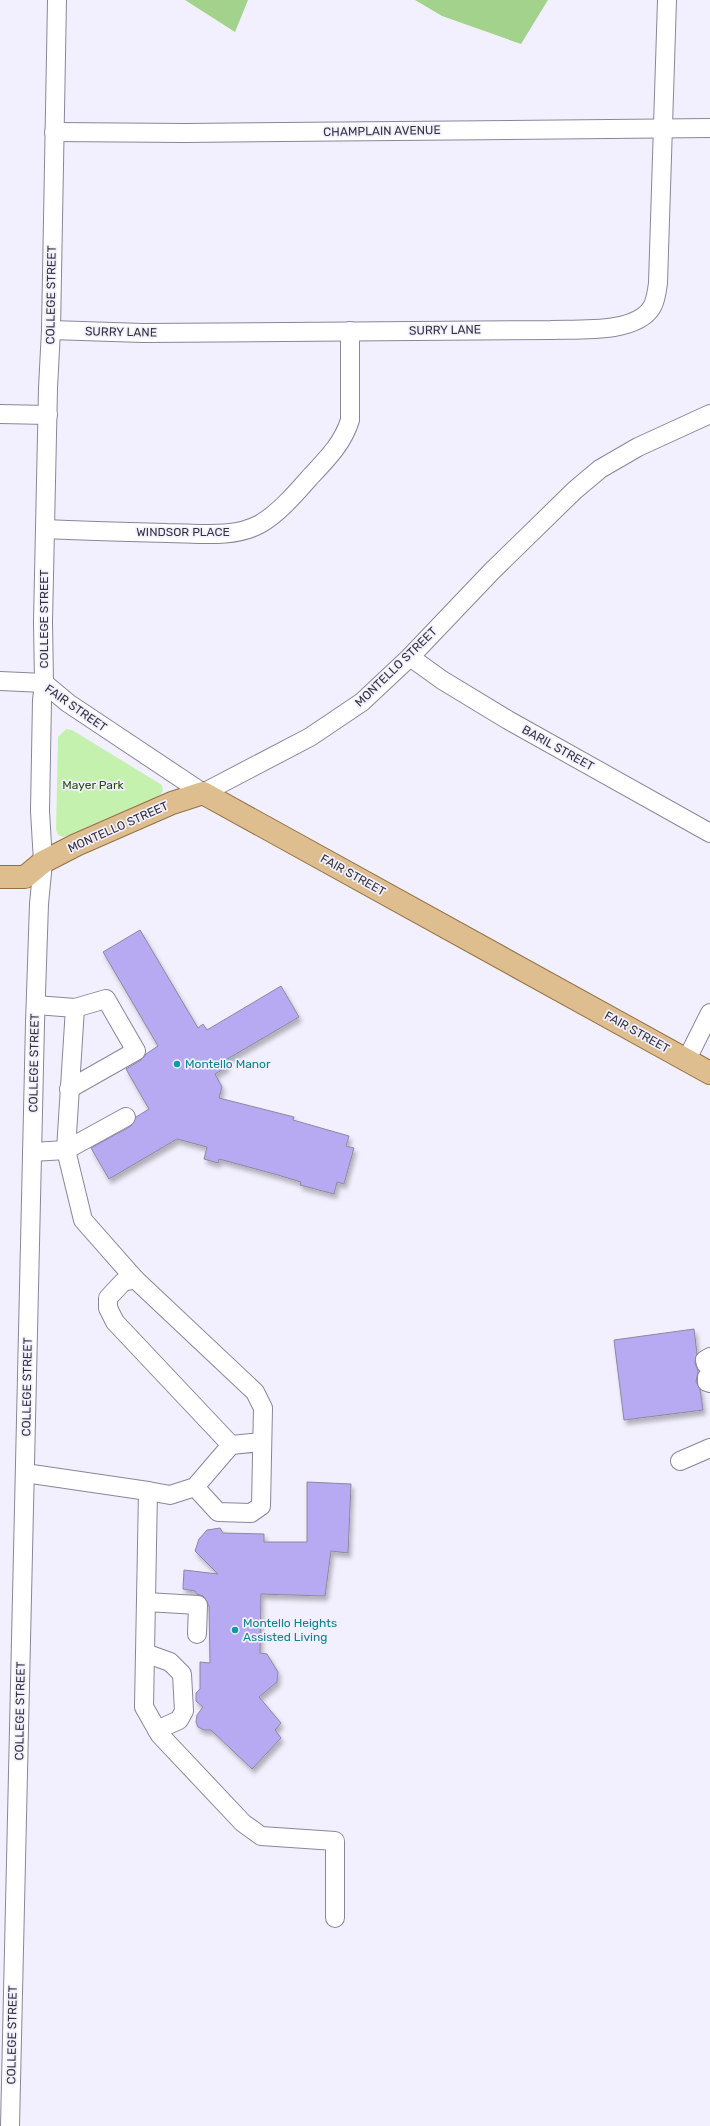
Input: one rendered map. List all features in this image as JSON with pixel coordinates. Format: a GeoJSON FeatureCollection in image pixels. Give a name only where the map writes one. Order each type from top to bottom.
{"type":"FeatureCollection","features":[{"type":"Feature","properties":{"kind":"main road","name":"MONTELLO STREET"},"geometry":{"type":"LineString","coordinates":[[0,877],[25,877],[42,862],[76,845],[172,803],[203,793]]}},
{"type":"Feature","properties":{"kind":"main road","name":"FAIR STREET"},"geometry":{"type":"LineString","coordinates":[[203,793],[710,1073]]}},
{"type":"Feature","properties":{"kind":"street","name":"COLLEGE STREET"},"geometry":{"type":"LineString","coordinates":[[10,2126],[32,1152],[39,904],[42,862],[40,812],[42,700],[44,683],[43,622],[51,330],[57,0]]}},
{"type":"Feature","properties":{"kind":"street","name":"SURRY LANE"},"geometry":{"type":"LineString","coordinates":[[51,330],[143,333],[350,331],[612,328],[630,324],[646,315],[653,306],[658,283],[667,0]]}},
{"type":"Feature","properties":{"kind":"street","name":"CHAMPLAIN AVENUE"},"geometry":{"type":"LineString","coordinates":[[54,132],[186,133],[710,128]]}},
{"type":"Feature","properties":{"kind":"street","name":"WINDSOR PLACE"},"geometry":{"type":"LineString","coordinates":[[45,529],[98,532],[217,533],[239,532],[260,524],[296,492],[334,451],[346,433],[350,420],[350,331]]}},
{"type":"Feature","properties":{"kind":"street"},"geometry":{"type":"LineString","coordinates":[[0,414],[48,414]]}},
{"type":"Feature","properties":{"kind":"street","name":"MONTELLO STREET"},"geometry":{"type":"LineString","coordinates":[[203,793],[310,737],[362,702],[410,657],[492,570],[575,490],[600,470],[638,447],[710,414]]}},
{"type":"Feature","properties":{"kind":"street","name":"BARIL STREET"},"geometry":{"type":"LineString","coordinates":[[410,657],[442,680],[508,720],[710,833]]}},
{"type":"Feature","properties":{"kind":"street","name":"FAIR STREET"},"geometry":{"type":"LineString","coordinates":[[0,681],[44,683],[68,703],[203,793]]}},
{"type":"Feature","properties":{"kind":"street"},"geometry":{"type":"LineString","coordinates":[[36,1005],[75,1008],[106,999],[136,1051],[68,1089]]}},
{"type":"Feature","properties":{"kind":"street"},"geometry":{"type":"LineString","coordinates":[[75,1008],[68,1089],[66,1150],[82,1220],[135,1279],[255,1392],[263,1408],[261,1506],[251,1513],[218,1512],[195,1487]]}},
{"type":"Feature","properties":{"kind":"street"},"geometry":{"type":"LineString","coordinates":[[687,1059],[710,1013]]}},
{"type":"Feature","properties":{"kind":"street"},"geometry":{"type":"LineString","coordinates":[[32,1152],[66,1150],[126,1117]]}},
{"type":"Feature","properties":{"kind":"street"},"geometry":{"type":"LineString","coordinates":[[135,1279],[123,1282],[108,1298],[108,1308],[115,1322],[231,1445]]}},
{"type":"Feature","properties":{"kind":"street"},"geometry":{"type":"LineString","coordinates":[[25,1473],[170,1495],[195,1487],[231,1445],[262,1442]]}},
{"type":"Feature","properties":{"kind":"street"},"geometry":{"type":"LineString","coordinates":[[680,1461],[710,1448]]}},
{"type":"Feature","properties":{"kind":"street"},"geometry":{"type":"LineString","coordinates":[[148,1491],[144,1707],[157,1730],[243,1823],[261,1836],[336,1841],[335,1918]]}},
{"type":"Feature","properties":{"kind":"street"},"geometry":{"type":"LineString","coordinates":[[146,1602],[198,1605],[196,1634]]}},
{"type":"Feature","properties":{"kind":"street"},"geometry":{"type":"LineString","coordinates":[[145,1653],[170,1662],[182,1674],[184,1711],[179,1720],[157,1730]]}},
{"type":"Feature","properties":{"kind":"green space"},"geometry":{"type":"Polygon","coordinates":[[[185,0],[248,0],[235,32],[185,0]]]}},
{"type":"Feature","properties":{"kind":"green space"},"geometry":{"type":"Polygon","coordinates":[[[415,0],[548,0],[521,44],[442,16],[415,0]]]}},
{"type":"Feature","properties":{"kind":"green space","name":"Mayer Park"},"geometry":{"type":"Polygon","coordinates":[[[66,729],[72,730],[162,785],[163,791],[159,796],[74,833],[63,837],[58,835],[56,830],[58,737],[66,729]]]}},
{"type":"Feature","properties":{"kind":"building","name":"Montello Manor"},"geometry":{"type":"Polygon","coordinates":[[[140,930],[198,1028],[203,1024],[207,1030],[281,986],[299,1017],[224,1061],[227,1067],[215,1074],[222,1087],[219,1098],[294,1117],[293,1120],[349,1136],[346,1146],[354,1148],[344,1184],[337,1182],[334,1194],[300,1185],[301,1182],[278,1175],[219,1159],[218,1163],[204,1159],[207,1147],[177,1139],[109,1179],[91,1148],[131,1126],[136,1117],[149,1109],[126,1069],[141,1060],[146,1054],[158,1046],[103,952],[140,930]]]}},
{"type":"Feature","properties":{"kind":"building"},"geometry":{"type":"Polygon","coordinates":[[[694,1329],[697,1354],[695,1363],[698,1371],[696,1382],[700,1389],[703,1410],[624,1420],[614,1340],[694,1329]]]}},
{"type":"Feature","properties":{"kind":"building","name":"Montello Heights Assisted Living"},"geometry":{"type":"Polygon","coordinates":[[[307,1482],[351,1484],[348,1553],[331,1551],[325,1596],[261,1594],[260,1653],[267,1654],[278,1672],[277,1682],[259,1697],[281,1723],[275,1730],[281,1738],[252,1769],[211,1730],[204,1730],[198,1727],[196,1722],[197,1715],[203,1707],[196,1701],[196,1693],[200,1689],[200,1662],[210,1663],[209,1606],[203,1596],[197,1594],[195,1591],[183,1589],[184,1570],[218,1574],[195,1551],[199,1539],[207,1530],[220,1528],[223,1533],[264,1534],[264,1542],[307,1542],[307,1482]]]}},
{"type":"Feature","properties":{"kind":"place","name":"Montello Manor"},"geometry":{"type":"Point","coordinates":[177,1064]}},
{"type":"Feature","properties":{"kind":"place","name":"Montello Heights Assisted Living"},"geometry":{"type":"Point","coordinates":[235,1630]}}]}
